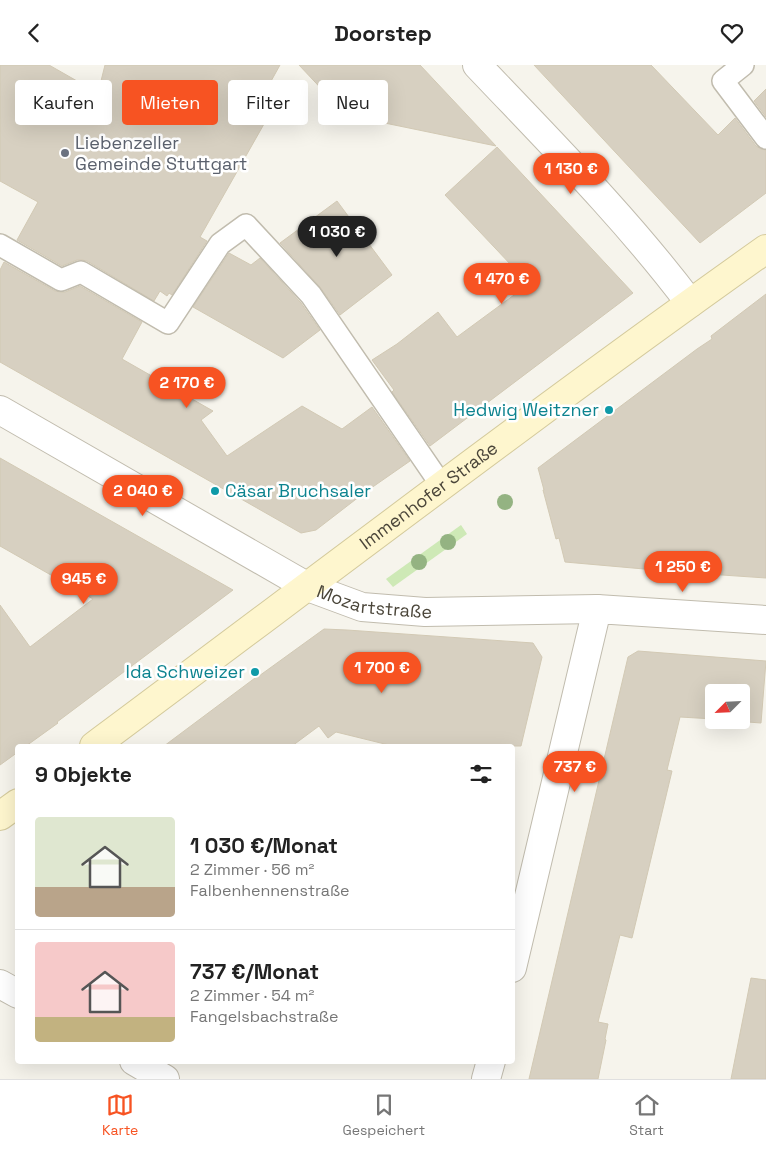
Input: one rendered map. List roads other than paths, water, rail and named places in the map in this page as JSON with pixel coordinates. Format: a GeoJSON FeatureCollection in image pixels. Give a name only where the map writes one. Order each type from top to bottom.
{"type":"FeatureCollection","features":[{"type":"Feature","properties":{"kind":"main road","name":"Immenhofer Straße"},"geometry":{"type":"LineString","coordinates":[[97,744],[442,486],[766,249]]}},
{"type":"Feature","properties":{"kind":"main road"},"geometry":{"type":"LineString","coordinates":[[0,816],[15,805]]}},
{"type":"Feature","properties":{"kind":"street"},"geometry":{"type":"LineString","coordinates":[[477,65],[606,202],[690,303]]}},
{"type":"Feature","properties":{"kind":"street","name":"Mozartstraße"},"geometry":{"type":"LineString","coordinates":[[0,410],[308,587],[362,607],[425,612],[596,609],[766,620]]}},
{"type":"Feature","properties":{"kind":"street"},"geometry":{"type":"LineString","coordinates":[[515,955],[596,609]]}},
{"type":"Feature","properties":{"kind":"street"},"geometry":{"type":"LineString","coordinates":[[0,984],[15,992]]}},
{"type":"Feature","properties":{"kind":"street"},"geometry":{"type":"LineString","coordinates":[[139,1064],[165,1079]]}},
{"type":"Feature","properties":{"kind":"street"},"geometry":{"type":"LineString","coordinates":[[486,1079],[490,1064]]}},
{"type":"Feature","properties":{"kind":"lane"},"geometry":{"type":"LineString","coordinates":[[743,65],[723,81],[766,138]]}},
{"type":"Feature","properties":{"kind":"lane"},"geometry":{"type":"LineString","coordinates":[[0,245],[61,280],[81,272],[168,323],[220,244],[246,225],[311,295],[442,486]]}},
{"type":"Feature","properties":{"kind":"place","name":"Liebenzeller Gemeinde Stuttgart"},"geometry":{"type":"Point","coordinates":[65,153]}},
{"type":"Feature","properties":{"kind":"place","name":"Hedwig Weitzner"},"geometry":{"type":"Point","coordinates":[609,410]}},
{"type":"Feature","properties":{"kind":"place","name":"Cäsar Bruchsaler"},"geometry":{"type":"Point","coordinates":[215,491]}},
{"type":"Feature","properties":{"kind":"place","name":"Ida Schweizer"},"geometry":{"type":"Point","coordinates":[255,672]}}]}
